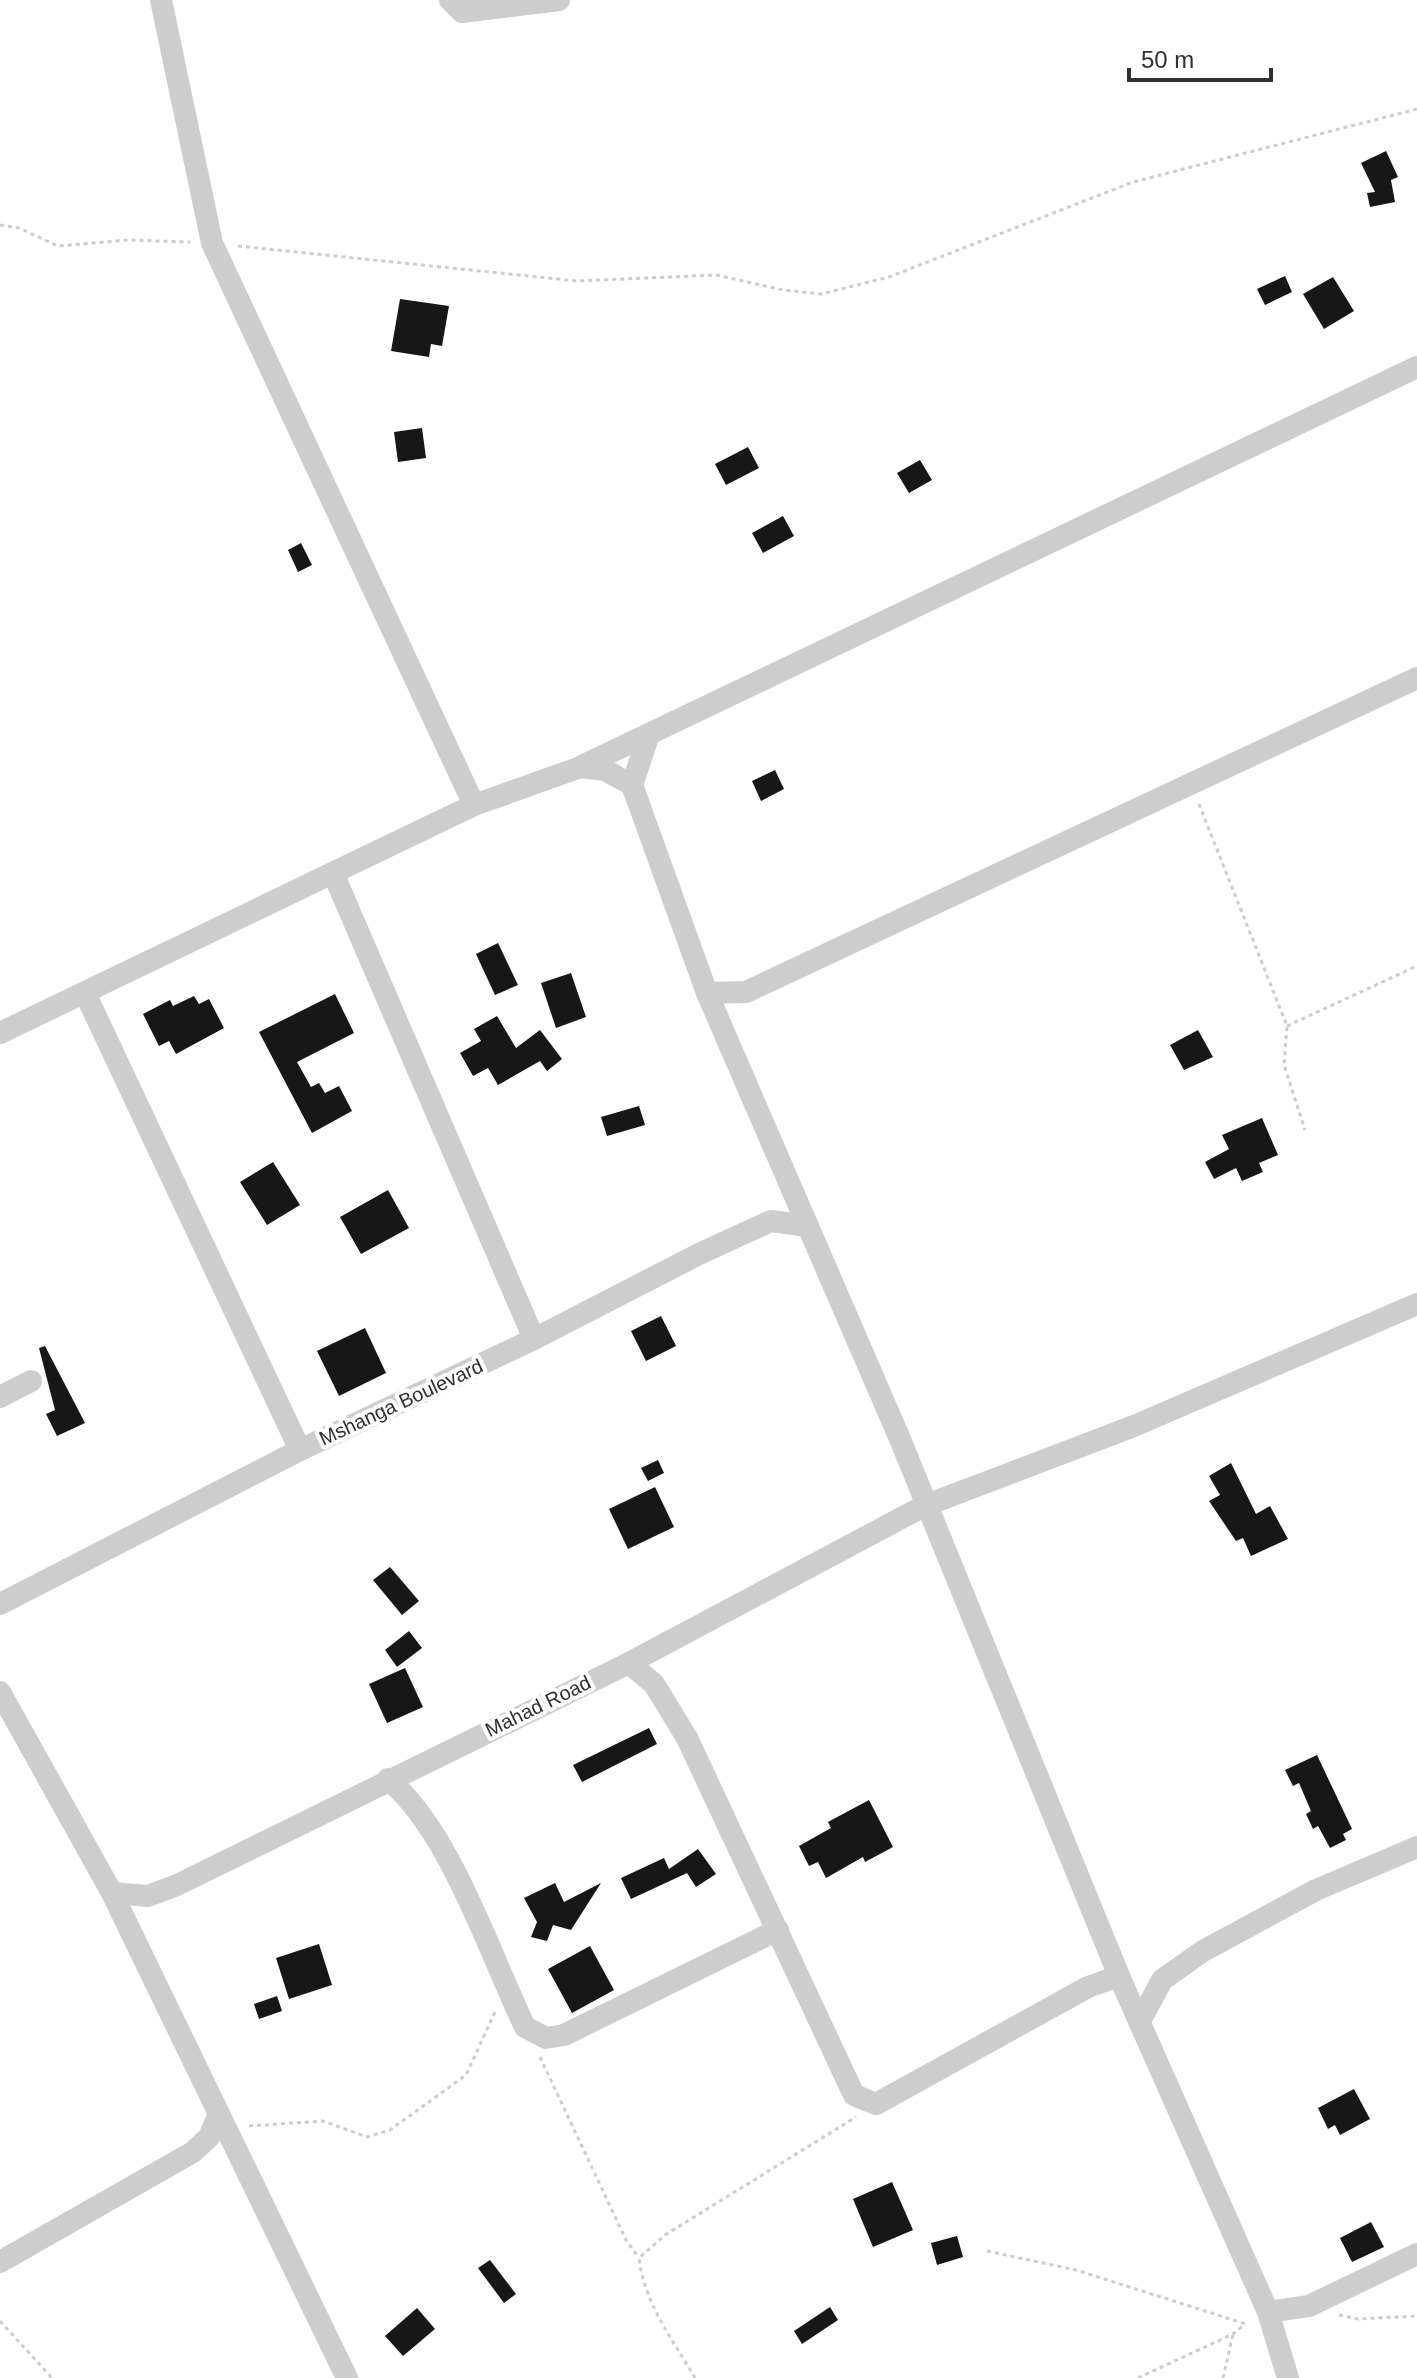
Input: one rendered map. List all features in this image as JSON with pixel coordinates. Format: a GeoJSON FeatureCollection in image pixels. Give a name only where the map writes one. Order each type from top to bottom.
{"type":"FeatureCollection","features":[{"type":"Feature","properties":{"kind":"street"},"geometry":{"type":"LineString","coordinates":[[161,0],[212,243],[474,805]]}},
{"type":"Feature","properties":{"kind":"street"},"geometry":{"type":"LineString","coordinates":[[450,0],[462,12],[559,0]]}},
{"type":"Feature","properties":{"kind":"street"},"geometry":{"type":"LineString","coordinates":[[0,1033],[474,805],[581,767],[648,737],[1417,367]]}},
{"type":"Feature","properties":{"kind":"street"},"geometry":{"type":"LineString","coordinates":[[707,993],[746,992],[1417,678]]}},
{"type":"Feature","properties":{"kind":"street"},"geometry":{"type":"LineString","coordinates":[[648,737],[632,785],[707,993],[900,1439],[924,1506],[1021,1729],[1119,1974],[1268,2312],[1288,2378]]}},
{"type":"Feature","properties":{"kind":"street"},"geometry":{"type":"LineString","coordinates":[[581,767],[605,770],[632,785]]}},
{"type":"Feature","properties":{"kind":"street"},"geometry":{"type":"LineString","coordinates":[[333,873],[534,1339]]}},
{"type":"Feature","properties":{"kind":"street"},"geometry":{"type":"LineString","coordinates":[[85,993],[300,1450]]}},
{"type":"Feature","properties":{"kind":"street"},"geometry":{"type":"LineString","coordinates":[[789,1183],[771,1221],[808,1226]]}},
{"type":"Feature","properties":{"kind":"street","name":"Mshanga Boulevard"},"geometry":{"type":"LineString","coordinates":[[0,1604],[300,1450],[534,1339],[771,1221]]}},
{"type":"Feature","properties":{"kind":"street","name":"Mahad Road"},"geometry":{"type":"LineString","coordinates":[[112,1893],[148,1896],[177,1885],[629,1663],[924,1506],[1134,1426],[1417,1304]]}},
{"type":"Feature","properties":{"kind":"street"},"geometry":{"type":"LineString","coordinates":[[0,1397],[31,1381]]}},
{"type":"Feature","properties":{"kind":"street"},"geometry":{"type":"LineString","coordinates":[[629,1663],[654,1684],[687,1738],[854,2095],[876,2104],[1088,1987],[1119,1974],[1162,1980]]}},
{"type":"Feature","properties":{"kind":"street"},"geometry":{"type":"LineString","coordinates":[[0,1692],[112,1893],[347,2378]]}},
{"type":"Feature","properties":{"kind":"street"},"geometry":{"type":"LineString","coordinates":[[388,1779],[411,1798],[438,1840],[525,2027],[546,2038],[564,2035],[778,1930]]}},
{"type":"Feature","properties":{"kind":"street"},"geometry":{"type":"LineString","coordinates":[[1141,2019],[1162,1980],[1203,1951],[1316,1890],[1417,1847]]}},
{"type":"Feature","properties":{"kind":"street"},"geometry":{"type":"LineString","coordinates":[[133,1937],[148,1896]]}},
{"type":"Feature","properties":{"kind":"street"},"geometry":{"type":"LineString","coordinates":[[0,2262],[193,2152],[222,2122]]}},
{"type":"Feature","properties":{"kind":"street"},"geometry":{"type":"LineString","coordinates":[[1268,2312],[1303,2308],[1417,2254]]}},
{"type":"Feature","properties":{"kind":"street"},"geometry":{"type":"LineString","coordinates":[[1277,2346],[1303,2308]]}},
{"type":"Feature","properties":{"kind":"path"},"geometry":{"type":"LineString","coordinates":[[0,225],[19,228],[58,246],[128,240],[212,243],[577,281],[716,275],[783,290],[821,294],[889,277],[1133,182],[1417,109]]}},
{"type":"Feature","properties":{"kind":"path"},"geometry":{"type":"LineString","coordinates":[[1191,785],[1287,1026],[1284,1065],[1305,1130]]}},
{"type":"Feature","properties":{"kind":"path"},"geometry":{"type":"LineString","coordinates":[[1287,1026],[1417,966]]}},
{"type":"Feature","properties":{"kind":"path"},"geometry":{"type":"LineString","coordinates":[[222,2122],[323,2121],[367,2137],[390,2130],[466,2075],[506,1987]]}},
{"type":"Feature","properties":{"kind":"path"},"geometry":{"type":"LineString","coordinates":[[525,2027],[626,2240],[639,2258],[641,2279],[651,2303],[695,2378]]}},
{"type":"Feature","properties":{"kind":"path"},"geometry":{"type":"LineString","coordinates":[[639,2258],[665,2235],[876,2104]]}},
{"type":"Feature","properties":{"kind":"path"},"geometry":{"type":"LineString","coordinates":[[987,2251],[1076,2270],[1246,2324]]}},
{"type":"Feature","properties":{"kind":"path"},"geometry":{"type":"LineString","coordinates":[[1303,2308],[1358,2319],[1417,2316]]}},
{"type":"Feature","properties":{"kind":"path"},"geometry":{"type":"LineString","coordinates":[[1138,2378],[1233,2334],[1268,2312]]}},
{"type":"Feature","properties":{"kind":"path"},"geometry":{"type":"LineString","coordinates":[[0,2321],[52,2378]]}},
{"type":"Feature","properties":{"kind":"path"},"geometry":{"type":"LineString","coordinates":[[1223,2378],[1233,2334]]}},
{"type":"Feature","properties":{"kind":"building"},"geometry":{"type":"Polygon","coordinates":[[[1386,151],[1398,177],[1391,180],[1395,202],[1370,207],[1367,193],[1375,192],[1361,163],[1386,151]]]}},
{"type":"Feature","properties":{"kind":"building"},"geometry":{"type":"Polygon","coordinates":[[[1285,276],[1292,292],[1265,305],[1257,289],[1285,276]]]}},
{"type":"Feature","properties":{"kind":"building"},"geometry":{"type":"Polygon","coordinates":[[[1333,277],[1354,311],[1324,329],[1303,294],[1333,277]]]}},
{"type":"Feature","properties":{"kind":"building"},"geometry":{"type":"Polygon","coordinates":[[[400,299],[449,306],[442,346],[431,344],[429,357],[391,351],[400,299]]]}},
{"type":"Feature","properties":{"kind":"building"},"geometry":{"type":"Polygon","coordinates":[[[422,428],[426,458],[398,462],[394,432],[422,428]]]}},
{"type":"Feature","properties":{"kind":"building"},"geometry":{"type":"Polygon","coordinates":[[[748,447],[759,468],[726,485],[715,464],[748,447]]]}},
{"type":"Feature","properties":{"kind":"building"},"geometry":{"type":"Polygon","coordinates":[[[920,460],[932,480],[909,493],[897,473],[920,460]]]}},
{"type":"Feature","properties":{"kind":"building"},"geometry":{"type":"Polygon","coordinates":[[[783,516],[794,536],[763,553],[752,533],[783,516]]]}},
{"type":"Feature","properties":{"kind":"building"},"geometry":{"type":"Polygon","coordinates":[[[301,543],[312,565],[298,572],[288,550],[301,543]]]}},
{"type":"Feature","properties":{"kind":"building"},"geometry":{"type":"Polygon","coordinates":[[[775,770],[784,789],[761,801],[752,781],[775,770]]]}},
{"type":"Feature","properties":{"kind":"building"},"geometry":{"type":"Polygon","coordinates":[[[498,943],[518,985],[495,995],[476,954],[498,943]]]}},
{"type":"Feature","properties":{"kind":"building"},"geometry":{"type":"Polygon","coordinates":[[[571,973],[586,1017],[556,1028],[541,983],[571,973]]]}},
{"type":"Feature","properties":{"kind":"building"},"geometry":{"type":"Polygon","coordinates":[[[335,994],[354,1033],[297,1062],[311,1087],[319,1083],[325,1093],[339,1086],[352,1111],[312,1133],[259,1032],[335,994]]]}},
{"type":"Feature","properties":{"kind":"building"},"geometry":{"type":"Polygon","coordinates":[[[194,996],[199,1004],[209,999],[224,1028],[176,1054],[169,1041],[159,1046],[143,1014],[170,1000],[173,1006],[194,996]]]}},
{"type":"Feature","properties":{"kind":"building"},"geometry":{"type":"Polygon","coordinates":[[[497,1016],[516,1048],[540,1030],[562,1059],[547,1071],[540,1061],[498,1085],[488,1068],[473,1076],[460,1053],[481,1041],[474,1029],[497,1016]]]}},
{"type":"Feature","properties":{"kind":"building"},"geometry":{"type":"Polygon","coordinates":[[[1198,1030],[1213,1057],[1184,1070],[1170,1045],[1198,1030]]]}},
{"type":"Feature","properties":{"kind":"building"},"geometry":{"type":"Polygon","coordinates":[[[639,1106],[645,1125],[607,1136],[601,1117],[639,1106]]]}},
{"type":"Feature","properties":{"kind":"building"},"geometry":{"type":"Polygon","coordinates":[[[1262,1118],[1278,1155],[1259,1163],[1263,1172],[1242,1181],[1236,1168],[1214,1179],[1205,1162],[1229,1149],[1222,1135],[1262,1118]]]}},
{"type":"Feature","properties":{"kind":"building"},"geometry":{"type":"Polygon","coordinates":[[[273,1162],[300,1205],[267,1225],[240,1182],[273,1162]]]}},
{"type":"Feature","properties":{"kind":"building"},"geometry":{"type":"Polygon","coordinates":[[[388,1190],[409,1228],[361,1254],[340,1217],[388,1190]]]}},
{"type":"Feature","properties":{"kind":"building"},"geometry":{"type":"Polygon","coordinates":[[[661,1316],[676,1346],[646,1361],[631,1331],[661,1316]]]}},
{"type":"Feature","properties":{"kind":"building"},"geometry":{"type":"Polygon","coordinates":[[[365,1328],[386,1373],[339,1396],[317,1351],[365,1328]]]}},
{"type":"Feature","properties":{"kind":"building"},"geometry":{"type":"Polygon","coordinates":[[[45,1346],[85,1423],[57,1436],[46,1414],[55,1410],[39,1348],[45,1346]]]}},
{"type":"Feature","properties":{"kind":"building"},"geometry":{"type":"Polygon","coordinates":[[[658,1460],[664,1473],[648,1481],[641,1468],[658,1460]]]}},
{"type":"Feature","properties":{"kind":"building"},"geometry":{"type":"Polygon","coordinates":[[[1231,1463],[1256,1514],[1270,1506],[1288,1539],[1251,1556],[1243,1538],[1236,1541],[1209,1501],[1220,1495],[1209,1476],[1231,1463]]]}},
{"type":"Feature","properties":{"kind":"building"},"geometry":{"type":"Polygon","coordinates":[[[655,1487],[674,1527],[628,1549],[609,1509],[655,1487]]]}},
{"type":"Feature","properties":{"kind":"building"},"geometry":{"type":"Polygon","coordinates":[[[390,1567],[419,1601],[402,1615],[373,1580],[390,1567]]]}},
{"type":"Feature","properties":{"kind":"building"},"geometry":{"type":"Polygon","coordinates":[[[409,1631],[422,1648],[397,1667],[385,1650],[409,1631]]]}},
{"type":"Feature","properties":{"kind":"building"},"geometry":{"type":"Polygon","coordinates":[[[405,1668],[423,1707],[387,1723],[369,1684],[405,1668]]]}},
{"type":"Feature","properties":{"kind":"building"},"geometry":{"type":"Polygon","coordinates":[[[649,1728],[657,1744],[582,1782],[573,1765],[649,1728]]]}},
{"type":"Feature","properties":{"kind":"building"},"geometry":{"type":"Polygon","coordinates":[[[1317,1755],[1352,1829],[1343,1834],[1346,1840],[1330,1848],[1318,1826],[1313,1829],[1306,1814],[1311,1811],[1299,1783],[1293,1786],[1285,1770],[1317,1755]]]}},
{"type":"Feature","properties":{"kind":"building"},"geometry":{"type":"Polygon","coordinates":[[[869,1800],[893,1847],[865,1862],[863,1857],[826,1878],[818,1862],[809,1866],[799,1846],[831,1828],[828,1822],[869,1800]]]}},
{"type":"Feature","properties":{"kind":"building"},"geometry":{"type":"Polygon","coordinates":[[[698,1849],[716,1874],[696,1887],[687,1873],[631,1899],[621,1878],[664,1858],[669,1869],[698,1849]]]}},
{"type":"Feature","properties":{"kind":"building"},"geometry":{"type":"Polygon","coordinates":[[[555,1883],[564,1902],[601,1883],[571,1930],[553,1925],[547,1941],[531,1937],[537,1922],[524,1898],[555,1883]]]}},
{"type":"Feature","properties":{"kind":"building"},"geometry":{"type":"Polygon","coordinates":[[[319,1944],[332,1985],[289,1999],[276,1958],[319,1944]]]}},
{"type":"Feature","properties":{"kind":"building"},"geometry":{"type":"Polygon","coordinates":[[[590,1946],[614,1990],[572,2013],[548,1969],[590,1946]]]}},
{"type":"Feature","properties":{"kind":"building"},"geometry":{"type":"Polygon","coordinates":[[[277,1996],[282,2011],[259,2019],[254,2004],[277,1996]]]}},
{"type":"Feature","properties":{"kind":"building"},"geometry":{"type":"Polygon","coordinates":[[[1354,2089],[1370,2119],[1340,2135],[1335,2125],[1328,2129],[1318,2108],[1354,2089]]]}},
{"type":"Feature","properties":{"kind":"building"},"geometry":{"type":"Polygon","coordinates":[[[892,2182],[913,2230],[873,2247],[853,2199],[892,2182]]]}},
{"type":"Feature","properties":{"kind":"building"},"geometry":{"type":"Polygon","coordinates":[[[1371,2222],[1384,2247],[1352,2262],[1340,2238],[1371,2222]]]}},
{"type":"Feature","properties":{"kind":"building"},"geometry":{"type":"Polygon","coordinates":[[[957,2236],[963,2257],[937,2265],[931,2243],[957,2236]]]}},
{"type":"Feature","properties":{"kind":"building"},"geometry":{"type":"Polygon","coordinates":[[[490,2260],[516,2294],[504,2303],[478,2268],[490,2260]]]}},
{"type":"Feature","properties":{"kind":"building"},"geometry":{"type":"Polygon","coordinates":[[[830,2307],[838,2320],[802,2344],[794,2331],[830,2307]]]}},
{"type":"Feature","properties":{"kind":"building"},"geometry":{"type":"Polygon","coordinates":[[[417,2308],[435,2329],[403,2356],[385,2336],[417,2308]]]}}]}
